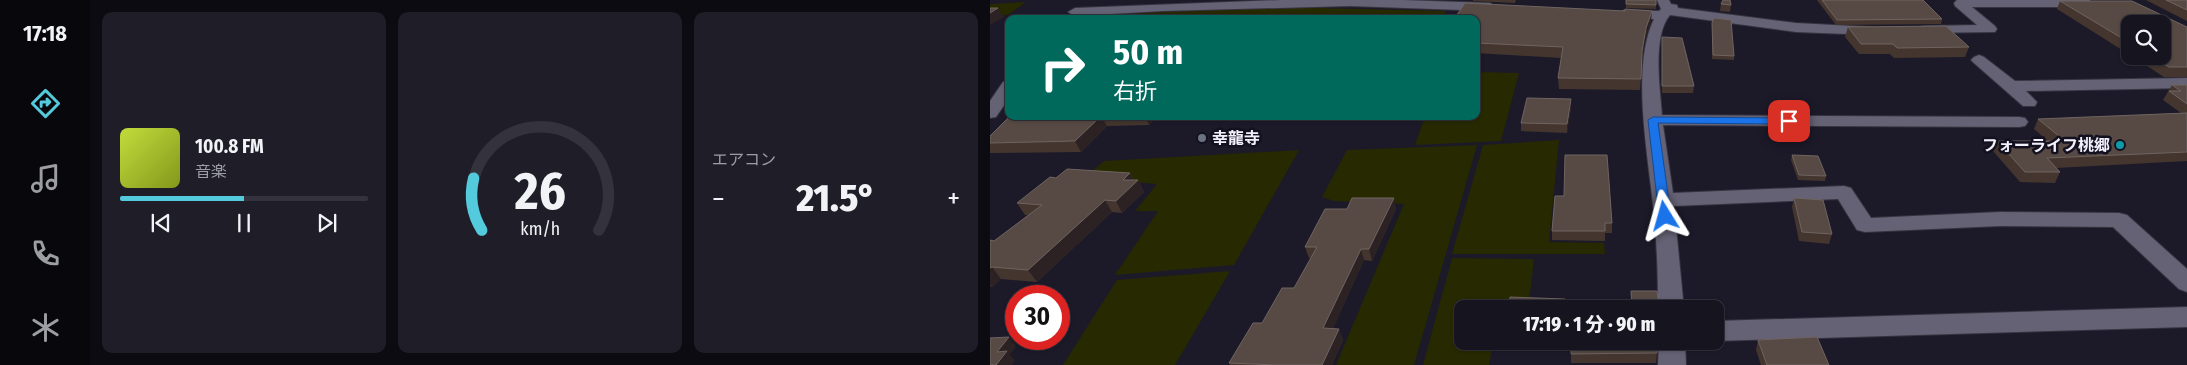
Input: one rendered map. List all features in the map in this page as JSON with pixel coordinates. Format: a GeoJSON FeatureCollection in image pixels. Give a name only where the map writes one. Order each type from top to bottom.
{"type":"FeatureCollection","features":[{"type":"Feature","properties":{"kind":"street"},"geometry":{"type":"LineString","coordinates":[[1073,15],[1084,0]]}},
{"type":"Feature","properties":{"kind":"street"},"geometry":{"type":"LineString","coordinates":[[1671,300],[1667,232],[1653,120],[1652,68],[1654,35],[1664,9],[1684,0]]}},
{"type":"Feature","properties":{"kind":"street"},"geometry":{"type":"LineString","coordinates":[[1082,15],[1163,7],[1245,3],[1418,2],[1506,8]]}},
{"type":"Feature","properties":{"kind":"street"},"geometry":{"type":"LineString","coordinates":[[1913,30],[1990,28],[1960,3],[2095,3]]}},
{"type":"Feature","properties":{"kind":"street"},"geometry":{"type":"LineString","coordinates":[[1613,13],[1664,9],[1837,31],[1884,30]]}},
{"type":"Feature","properties":{"kind":"street"},"geometry":{"type":"LineString","coordinates":[[1979,60],[2029,102]]}},
{"type":"Feature","properties":{"kind":"street"},"geometry":{"type":"LineString","coordinates":[[2011,86],[2187,83]]}},
{"type":"Feature","properties":{"kind":"street"},"geometry":{"type":"LineString","coordinates":[[990,113],[1002,88]]}},
{"type":"Feature","properties":{"kind":"street"},"geometry":{"type":"LineString","coordinates":[[1653,120],[2019,122]]}},
{"type":"Feature","properties":{"kind":"street"},"geometry":{"type":"LineString","coordinates":[[1662,200],[1844,192],[1865,225],[2000,220],[2118,220],[2187,283]]}},
{"type":"Feature","properties":{"kind":"street"},"geometry":{"type":"LineString","coordinates":[[1724,331],[2187,316]]}},
{"type":"Feature","properties":{"kind":"street"},"geometry":{"type":"LineString","coordinates":[[1672,350],[1672,365]]}},
{"type":"Feature","properties":{"kind":"green space"},"geometry":{"type":"Polygon","coordinates":[[[1026,2],[1008,15],[990,16],[990,4],[1026,2]]]}},
{"type":"Feature","properties":{"kind":"green space"},"geometry":{"type":"Polygon","coordinates":[[[1269,7],[1446,11],[1444,15],[1105,15],[1269,7]]]}},
{"type":"Feature","properties":{"kind":"green space"},"geometry":{"type":"Polygon","coordinates":[[[1480,72],[1519,73],[1501,141],[1415,145],[1424,120],[1480,120],[1480,72]]]}},
{"type":"Feature","properties":{"kind":"green space"},"geometry":{"type":"Polygon","coordinates":[[[1559,140],[1549,242],[1604,243],[1605,254],[1452,254],[1483,145],[1559,140]]]}},
{"type":"Feature","properties":{"kind":"green space"},"geometry":{"type":"Polygon","coordinates":[[[1477,145],[1414,365],[1336,365],[1404,204],[1334,201],[1322,197],[1347,150],[1477,145]]]}},
{"type":"Feature","properties":{"kind":"green space"},"geometry":{"type":"Polygon","coordinates":[[[1299,150],[1234,265],[1115,275],[1158,211],[1135,211],[1157,184],[1084,178],[1104,161],[1299,150]]]}},
{"type":"Feature","properties":{"kind":"green space"},"geometry":{"type":"Polygon","coordinates":[[[1452,258],[1534,259],[1529,300],[1454,300],[1454,350],[1492,350],[1489,365],[1423,365],[1452,258]]]}},
{"type":"Feature","properties":{"kind":"green space"},"geometry":{"type":"Polygon","coordinates":[[[1230,271],[1175,365],[1063,365],[1117,280],[1230,271]]]}},
{"type":"Feature","properties":{"kind":"building"},"geometry":{"type":"Polygon","coordinates":[[[1626,0],[1656,0],[1656,5],[1626,4],[1626,0]]]}},
{"type":"Feature","properties":{"kind":"building"},"geometry":{"type":"Polygon","coordinates":[[[1723,0],[1730,0],[1731,5],[1721,4],[1723,0]]]}},
{"type":"Feature","properties":{"kind":"building"},"geometry":{"type":"Polygon","coordinates":[[[1822,0],[1923,0],[1942,19],[1837,20],[1822,0]]]}},
{"type":"Feature","properties":{"kind":"building"},"geometry":{"type":"Polygon","coordinates":[[[2166,0],[2187,0],[2187,10],[2166,0]]]}},
{"type":"Feature","properties":{"kind":"building"},"geometry":{"type":"Polygon","coordinates":[[[2060,1],[2132,1],[2162,15],[2121,15],[2121,38],[2060,1]]]}},
{"type":"Feature","properties":{"kind":"building"},"geometry":{"type":"Polygon","coordinates":[[[1465,3],[1652,11],[1646,28],[1642,51],[1641,79],[1558,78],[1563,47],[1480,43],[1480,15],[1457,15],[1465,3]]]}},
{"type":"Feature","properties":{"kind":"building"},"geometry":{"type":"Polygon","coordinates":[[[990,8],[998,8],[990,13],[990,8]]]}},
{"type":"Feature","properties":{"kind":"building"},"geometry":{"type":"Polygon","coordinates":[[[1714,18],[1731,20],[1734,56],[1713,55],[1712,23],[1714,18]]]}},
{"type":"Feature","properties":{"kind":"building"},"geometry":{"type":"Polygon","coordinates":[[[2171,19],[2187,27],[2187,67],[2169,67],[2166,65],[2171,65],[2171,19]]]}},
{"type":"Feature","properties":{"kind":"building"},"geometry":{"type":"Polygon","coordinates":[[[1946,26],[1969,47],[1897,48],[1893,44],[1861,44],[1848,27],[1946,26]]]}},
{"type":"Feature","properties":{"kind":"building"},"geometry":{"type":"Polygon","coordinates":[[[1662,37],[1682,38],[1694,86],[1662,86],[1662,37]]]}},
{"type":"Feature","properties":{"kind":"building"},"geometry":{"type":"Polygon","coordinates":[[[2172,85],[2187,85],[2187,104],[2169,91],[2181,91],[2172,85]]]}},
{"type":"Feature","properties":{"kind":"building"},"geometry":{"type":"Polygon","coordinates":[[[1527,98],[1571,99],[1567,124],[1521,123],[1527,98]]]}},
{"type":"Feature","properties":{"kind":"building"},"geometry":{"type":"Polygon","coordinates":[[[2187,113],[2187,152],[2047,158],[2060,172],[2025,172],[1997,141],[2065,141],[2038,119],[2187,113]]]}},
{"type":"Feature","properties":{"kind":"building"},"geometry":{"type":"Polygon","coordinates":[[[1006,120],[1097,120],[1075,141],[990,143],[990,136],[1006,120]]]}},
{"type":"Feature","properties":{"kind":"building"},"geometry":{"type":"Polygon","coordinates":[[[1565,155],[1607,155],[1612,223],[1605,223],[1605,231],[1552,231],[1555,196],[1564,196],[1565,155]]]}},
{"type":"Feature","properties":{"kind":"building"},"geometry":{"type":"Polygon","coordinates":[[[1792,155],[1818,156],[1826,176],[1799,175],[1792,155]]]}},
{"type":"Feature","properties":{"kind":"building"},"geometry":{"type":"Polygon","coordinates":[[[1067,169],[1130,173],[1123,180],[1138,180],[1116,201],[1105,200],[1028,270],[990,268],[990,240],[994,241],[1042,205],[1017,203],[1050,177],[1056,178],[1067,169]]]}},
{"type":"Feature","properties":{"kind":"building"},"geometry":{"type":"Polygon","coordinates":[[[1352,198],[1394,198],[1369,249],[1361,249],[1323,328],[1339,329],[1322,365],[1229,363],[1253,323],[1262,323],[1282,288],[1294,288],[1317,247],[1305,247],[1325,209],[1347,209],[1352,198]]]}},
{"type":"Feature","properties":{"kind":"building"},"geometry":{"type":"Polygon","coordinates":[[[1794,198],[1823,200],[1832,234],[1802,232],[1794,198]]]}},
{"type":"Feature","properties":{"kind":"building"},"geometry":{"type":"Polygon","coordinates":[[[1631,291],[1657,291],[1658,300],[1632,300],[1631,291]]]}},
{"type":"Feature","properties":{"kind":"building"},"geometry":{"type":"Polygon","coordinates":[[[1510,297],[1565,299],[1565,300],[1510,300],[1510,297]]]}},
{"type":"Feature","properties":{"kind":"building"},"geometry":{"type":"Polygon","coordinates":[[[1005,337],[1005,342],[997,352],[1007,351],[996,365],[990,365],[990,338],[1005,337]]]}},
{"type":"Feature","properties":{"kind":"building"},"geometry":{"type":"Polygon","coordinates":[[[1817,337],[1829,365],[1767,365],[1758,340],[1817,337]]]}},
{"type":"Feature","properties":{"kind":"building"},"geometry":{"type":"Polygon","coordinates":[[[1571,350],[1657,350],[1657,353],[1571,354],[1571,350]]]}},
{"type":"Feature","properties":{"kind":"place","name":"幸龍寺"},"geometry":{"type":"Point","coordinates":[1202,138]}},
{"type":"Feature","properties":{"kind":"place","name":"フォーライフ桃郷"},"geometry":{"type":"Point","coordinates":[2120,145]}},
{"type":"Feature","properties":{"kind":"route"},"geometry":{"type":"LineString","coordinates":[[1665,216],[1653,120],[1789,121]]}}]}
